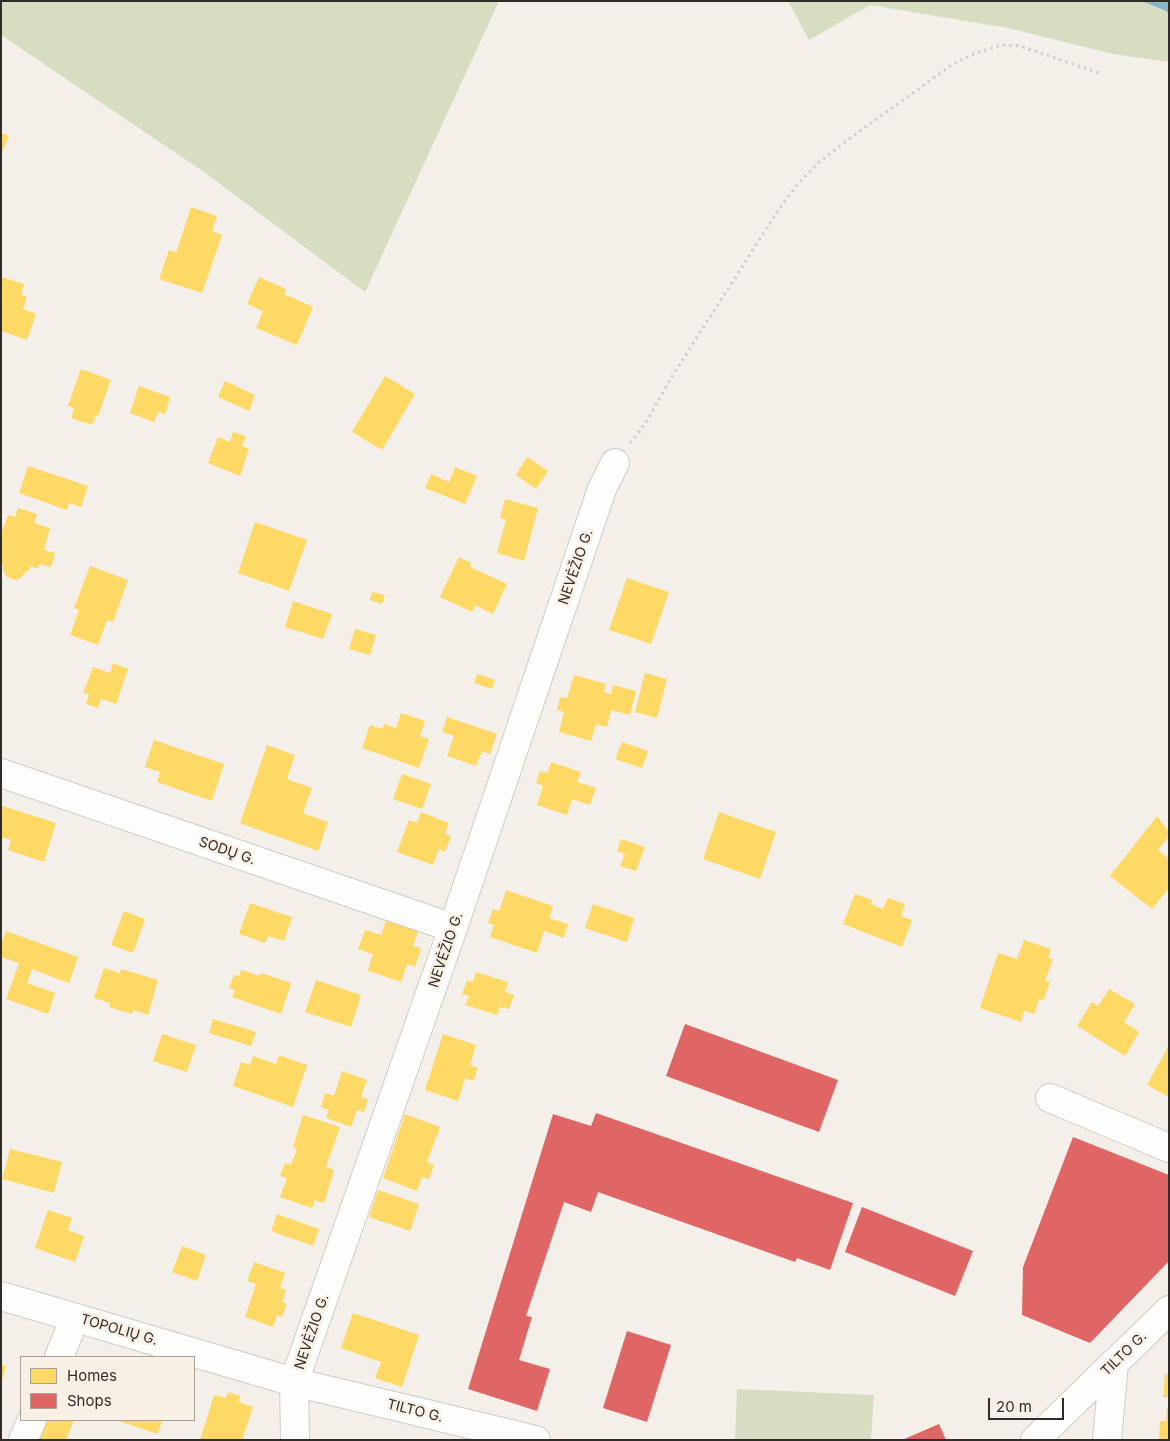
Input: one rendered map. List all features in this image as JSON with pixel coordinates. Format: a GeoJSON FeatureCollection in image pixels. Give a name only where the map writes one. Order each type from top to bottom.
{"type":"FeatureCollection","features":[{"type":"Feature","properties":{"kind":"street","name":"NEVĖŽIO G."},"geometry":{"type":"LineString","coordinates":[[294,1440],[294,1382],[453,928],[602,489],[615,463]]}},
{"type":"Feature","properties":{"kind":"street","name":"SODŲ G."},"geometry":{"type":"LineString","coordinates":[[1,773],[453,928]]}},
{"type":"Feature","properties":{"kind":"street"},"geometry":{"type":"LineString","coordinates":[[1050,1098],[1169,1148]]}},
{"type":"Feature","properties":{"kind":"street","name":"TOPOLIŲ G."},"geometry":{"type":"LineString","coordinates":[[1,1296],[294,1382]]}},
{"type":"Feature","properties":{"kind":"street","name":"TILTO G."},"geometry":{"type":"LineString","coordinates":[[1036,1440],[1169,1310]]}},
{"type":"Feature","properties":{"kind":"street"},"geometry":{"type":"LineString","coordinates":[[59,1356],[75,1318]]}},
{"type":"Feature","properties":{"kind":"street"},"geometry":{"type":"LineString","coordinates":[[1107,1440],[1114,1363]]}},
{"type":"Feature","properties":{"kind":"street","name":"TILTO G."},"geometry":{"type":"LineString","coordinates":[[294,1382],[536,1440]]}},
{"type":"Feature","properties":{"kind":"street"},"geometry":{"type":"LineString","coordinates":[[23,1440],[32,1421]]}},
{"type":"Feature","properties":{"kind":"path"},"geometry":{"type":"LineString","coordinates":[[615,463],[647,421],[671,378],[779,209],[797,185],[818,163],[953,64],[976,53],[1002,45],[1020,46],[1099,73]]}},
{"type":"Feature","properties":{"kind":"green space"},"geometry":{"type":"Polygon","coordinates":[[[1,1],[499,1],[365,292],[204,172],[1,35],[1,1]]]}},
{"type":"Feature","properties":{"kind":"green space"},"geometry":{"type":"Polygon","coordinates":[[[788,1],[1141,1],[1169,13],[1169,62],[1113,54],[1008,28],[870,5],[809,40],[788,1]]]}},
{"type":"Feature","properties":{"kind":"green space"},"geometry":{"type":"Polygon","coordinates":[[[737,1389],[874,1395],[871,1440],[735,1440],[737,1389]]]}},
{"type":"Feature","properties":{"kind":"water"},"geometry":{"type":"Polygon","coordinates":[[[1141,1],[1169,1],[1169,13],[1161,9],[1141,1]]]}},
{"type":"Feature","properties":{"kind":"building: Homes"},"geometry":{"type":"Polygon","coordinates":[[[1,133],[9,136],[1,154],[1,133]]]}},
{"type":"Feature","properties":{"kind":"building: Homes"},"geometry":{"type":"Polygon","coordinates":[[[191,207],[217,216],[212,231],[222,235],[202,293],[159,279],[169,250],[176,253],[191,207]]]}},
{"type":"Feature","properties":{"kind":"building: Homes"},"geometry":{"type":"Polygon","coordinates":[[[1,277],[24,284],[21,295],[27,297],[23,309],[36,314],[27,340],[1,331],[1,277]]]}},
{"type":"Feature","properties":{"kind":"building: Homes"},"geometry":{"type":"Polygon","coordinates":[[[259,277],[286,289],[284,294],[313,307],[297,345],[256,328],[263,311],[247,304],[259,277]]]}},
{"type":"Feature","properties":{"kind":"building: Homes"},"geometry":{"type":"Polygon","coordinates":[[[81,369],[111,380],[98,416],[96,415],[92,425],[71,418],[74,408],[68,406],[81,369]]]}},
{"type":"Feature","properties":{"kind":"building: Homes"},"geometry":{"type":"Polygon","coordinates":[[[385,376],[415,394],[382,450],[352,432],[385,376]]]}},
{"type":"Feature","properties":{"kind":"building: Homes"},"geometry":{"type":"Polygon","coordinates":[[[225,381],[255,395],[249,411],[218,397],[225,381]]]}},
{"type":"Feature","properties":{"kind":"building: Homes"},"geometry":{"type":"Polygon","coordinates":[[[139,386],[170,397],[165,414],[158,412],[154,422],[130,413],[139,386]]]}},
{"type":"Feature","properties":{"kind":"building: Homes"},"geometry":{"type":"Polygon","coordinates":[[[233,432],[246,436],[242,446],[249,449],[240,476],[208,463],[218,437],[230,442],[233,432]]]}},
{"type":"Feature","properties":{"kind":"building: Homes"},"geometry":{"type":"Polygon","coordinates":[[[527,457],[548,471],[536,489],[516,475],[527,457]]]}},
{"type":"Feature","properties":{"kind":"building: Homes"},"geometry":{"type":"Polygon","coordinates":[[[28,466],[88,486],[81,507],[69,503],[67,510],[19,493],[28,466]]]}},
{"type":"Feature","properties":{"kind":"building: Homes"},"geometry":{"type":"Polygon","coordinates":[[[455,467],[477,476],[465,504],[425,488],[431,474],[449,482],[455,467]]]}},
{"type":"Feature","properties":{"kind":"building: Homes"},"geometry":{"type":"Polygon","coordinates":[[[505,499],[538,508],[524,561],[497,553],[506,520],[500,518],[505,499]]]}},
{"type":"Feature","properties":{"kind":"building: Homes"},"geometry":{"type":"Polygon","coordinates":[[[18,508],[37,514],[34,523],[50,528],[44,550],[55,553],[51,567],[39,564],[38,569],[30,566],[28,572],[26,571],[21,578],[15,580],[7,577],[3,570],[3,564],[1,564],[1,529],[3,529],[8,515],[15,517],[18,508]]]}},
{"type":"Feature","properties":{"kind":"building: Homes"},"geometry":{"type":"Polygon","coordinates":[[[255,522],[307,540],[289,591],[238,573],[255,522]]]}},
{"type":"Feature","properties":{"kind":"building: Homes"},"geometry":{"type":"Polygon","coordinates":[[[459,557],[471,563],[470,567],[507,584],[493,614],[475,605],[472,612],[440,597],[459,557]]]}},
{"type":"Feature","properties":{"kind":"building: Homes"},"geometry":{"type":"Polygon","coordinates":[[[90,566],[128,580],[113,622],[107,620],[98,645],[70,635],[79,610],[74,608],[90,566]]]}},
{"type":"Feature","properties":{"kind":"building: Homes"},"geometry":{"type":"Polygon","coordinates":[[[627,578],[669,592],[651,644],[609,630],[627,578]]]}},
{"type":"Feature","properties":{"kind":"building: Homes"},"geometry":{"type":"Polygon","coordinates":[[[372,592],[385,595],[382,604],[370,600],[372,592]]]}},
{"type":"Feature","properties":{"kind":"building: Homes"},"geometry":{"type":"Polygon","coordinates":[[[293,601],[332,614],[323,639],[285,627],[293,601]]]}},
{"type":"Feature","properties":{"kind":"building: Homes"},"geometry":{"type":"Polygon","coordinates":[[[355,629],[376,635],[370,655],[349,649],[355,629]]]}},
{"type":"Feature","properties":{"kind":"building: Homes"},"geometry":{"type":"Polygon","coordinates":[[[113,663],[128,669],[116,704],[101,699],[98,708],[86,704],[89,694],[83,693],[93,667],[110,673],[113,663]]]}},
{"type":"Feature","properties":{"kind":"building: Homes"},"geometry":{"type":"Polygon","coordinates":[[[645,673],[667,679],[657,718],[635,712],[645,673]]]}},
{"type":"Feature","properties":{"kind":"building: Homes"},"geometry":{"type":"Polygon","coordinates":[[[477,674],[495,680],[492,689],[474,683],[477,674]]]}},
{"type":"Feature","properties":{"kind":"building: Homes"},"geometry":{"type":"Polygon","coordinates":[[[574,675],[606,684],[604,692],[611,694],[613,685],[636,691],[630,715],[611,710],[607,727],[596,724],[591,741],[559,732],[564,712],[557,710],[560,697],[567,698],[574,675]]]}},
{"type":"Feature","properties":{"kind":"building: Homes"},"geometry":{"type":"Polygon","coordinates":[[[401,713],[425,721],[420,736],[429,739],[419,768],[362,748],[370,725],[382,729],[384,724],[396,728],[401,713]]]}},
{"type":"Feature","properties":{"kind":"building: Homes"},"geometry":{"type":"Polygon","coordinates":[[[447,717],[497,734],[490,754],[482,751],[476,766],[447,756],[454,736],[442,732],[447,717]]]}},
{"type":"Feature","properties":{"kind":"building: Homes"},"geometry":{"type":"Polygon","coordinates":[[[154,740],[224,764],[212,801],[157,782],[160,772],[145,767],[154,740]]]}},
{"type":"Feature","properties":{"kind":"building: Homes"},"geometry":{"type":"Polygon","coordinates":[[[622,742],[648,751],[642,768],[615,759],[622,742]]]}},
{"type":"Feature","properties":{"kind":"building: Homes"},"geometry":{"type":"Polygon","coordinates":[[[267,745],[295,755],[287,779],[312,788],[303,813],[328,822],[318,851],[240,823],[267,745]]]}},
{"type":"Feature","properties":{"kind":"building: Homes"},"geometry":{"type":"Polygon","coordinates":[[[551,762],[581,772],[577,782],[596,788],[590,805],[572,799],[567,815],[537,805],[543,786],[536,783],[540,771],[548,773],[551,762]]]}},
{"type":"Feature","properties":{"kind":"building: Homes"},"geometry":{"type":"Polygon","coordinates":[[[402,774],[431,784],[422,809],[393,799],[402,774]]]}},
{"type":"Feature","properties":{"kind":"building: Homes"},"geometry":{"type":"Polygon","coordinates":[[[3,806],[56,823],[44,862],[8,850],[11,840],[1,837],[1,810],[3,806]]]}},
{"type":"Feature","properties":{"kind":"building: Homes"},"geometry":{"type":"Polygon","coordinates":[[[421,812],[449,823],[445,834],[451,836],[445,852],[439,849],[433,865],[397,852],[409,820],[417,823],[421,812]]]}},
{"type":"Feature","properties":{"kind":"building: Homes"},"geometry":{"type":"Polygon","coordinates":[[[719,812],[776,832],[760,879],[703,859],[719,812]]]}},
{"type":"Feature","properties":{"kind":"building: Homes"},"geometry":{"type":"Polygon","coordinates":[[[1157,816],[1169,832],[1169,836],[1158,850],[1169,859],[1169,888],[1152,909],[1110,876],[1157,816]]]}},
{"type":"Feature","properties":{"kind":"building: Homes"},"geometry":{"type":"Polygon","coordinates":[[[621,839],[645,847],[636,871],[620,866],[625,854],[617,851],[621,839]]]}},
{"type":"Feature","properties":{"kind":"building: Homes"},"geometry":{"type":"Polygon","coordinates":[[[506,890],[553,906],[549,918],[568,924],[564,938],[544,931],[537,953],[490,937],[494,925],[488,923],[493,909],[499,911],[506,890]]]}},
{"type":"Feature","properties":{"kind":"building: Homes"},"geometry":{"type":"Polygon","coordinates":[[[855,894],[872,900],[871,904],[883,909],[888,898],[905,904],[901,916],[912,920],[902,947],[843,924],[855,894]]]}},
{"type":"Feature","properties":{"kind":"building: Homes"},"geometry":{"type":"Polygon","coordinates":[[[250,903],[292,917],[284,941],[268,936],[265,943],[239,934],[250,903]]]}},
{"type":"Feature","properties":{"kind":"building: Homes"},"geometry":{"type":"Polygon","coordinates":[[[593,904],[634,918],[627,942],[585,928],[593,904]]]}},
{"type":"Feature","properties":{"kind":"building: Homes"},"geometry":{"type":"Polygon","coordinates":[[[124,911],[145,919],[133,953],[111,945],[124,911]]]}},
{"type":"Feature","properties":{"kind":"building: Homes"},"geometry":{"type":"Polygon","coordinates":[[[387,918],[419,929],[413,946],[421,948],[415,967],[407,964],[401,982],[368,971],[373,954],[358,949],[365,930],[381,935],[387,918]]]}},
{"type":"Feature","properties":{"kind":"building: Homes"},"geometry":{"type":"Polygon","coordinates":[[[6,931],[78,957],[69,983],[32,969],[27,983],[55,993],[48,1014],[6,999],[19,963],[1,957],[1,945],[6,931]]]}},
{"type":"Feature","properties":{"kind":"building: Homes"},"geometry":{"type":"Polygon","coordinates":[[[1024,940],[1051,949],[1048,958],[1053,959],[1045,981],[1050,982],[1043,1001],[1039,999],[1034,1014],[1024,1011],[1021,1022],[980,1008],[998,953],[1017,959],[1024,940]]]}},
{"type":"Feature","properties":{"kind":"building: Homes"},"geometry":{"type":"Polygon","coordinates":[[[104,968],[120,973],[121,969],[158,980],[148,1015],[133,1010],[132,1014],[109,1007],[110,1003],[94,998],[104,968]]]}},
{"type":"Feature","properties":{"kind":"building: Homes"},"geometry":{"type":"Polygon","coordinates":[[[241,970],[260,976],[261,973],[291,983],[281,1014],[232,997],[235,990],[229,988],[234,975],[239,976],[241,970]]]}},
{"type":"Feature","properties":{"kind":"building: Homes"},"geometry":{"type":"Polygon","coordinates":[[[476,972],[508,982],[505,992],[514,995],[509,1009],[500,1007],[497,1015],[465,1005],[469,996],[462,994],[467,980],[473,982],[476,972]]]}},
{"type":"Feature","properties":{"kind":"building: Homes"},"geometry":{"type":"Polygon","coordinates":[[[316,980],[361,995],[351,1027],[305,1012],[316,980]]]}},
{"type":"Feature","properties":{"kind":"building: Homes"},"geometry":{"type":"Polygon","coordinates":[[[1109,989],[1135,1004],[1124,1022],[1139,1032],[1125,1056],[1077,1026],[1092,1002],[1098,1006],[1109,989]]]}},
{"type":"Feature","properties":{"kind":"building: Homes"},"geometry":{"type":"Polygon","coordinates":[[[213,1019],[256,1032],[251,1046],[209,1033],[213,1019]]]}},
{"type":"Feature","properties":{"kind":"building: Homes"},"geometry":{"type":"Polygon","coordinates":[[[162,1034],[196,1045],[187,1072],[153,1061],[162,1034]]]}},
{"type":"Feature","properties":{"kind":"building: Homes"},"geometry":{"type":"Polygon","coordinates":[[[443,1034],[476,1045],[470,1065],[478,1068],[473,1081],[465,1078],[458,1101],[425,1090],[443,1034]]]}},
{"type":"Feature","properties":{"kind":"building: Homes"},"geometry":{"type":"Polygon","coordinates":[[[1169,1045],[1169,1097],[1147,1085],[1169,1045]]]}},
{"type":"Feature","properties":{"kind":"building: Homes"},"geometry":{"type":"Polygon","coordinates":[[[279,1055],[307,1065],[293,1107],[233,1086],[241,1062],[250,1065],[253,1056],[276,1064],[279,1055]]]}},
{"type":"Feature","properties":{"kind":"building: Homes"},"geometry":{"type":"Polygon","coordinates":[[[342,1071],[367,1080],[361,1097],[368,1099],[364,1112],[357,1110],[351,1127],[326,1118],[329,1110],[321,1107],[325,1093],[334,1096],[342,1071]]]}},
{"type":"Feature","properties":{"kind":"building: Homes"},"geometry":{"type":"Polygon","coordinates":[[[405,1114],[440,1127],[427,1162],[434,1165],[429,1179],[422,1177],[417,1191],[383,1178],[405,1114]]]}},
{"type":"Feature","properties":{"kind":"building: Homes"},"geometry":{"type":"Polygon","coordinates":[[[303,1115],[340,1127],[326,1167],[334,1170],[324,1203],[315,1200],[312,1208],[280,1197],[287,1178],[280,1176],[285,1163],[291,1165],[297,1149],[293,1147],[303,1115]]]}},
{"type":"Feature","properties":{"kind":"building: Homes"},"geometry":{"type":"Polygon","coordinates":[[[10,1149],[62,1162],[54,1193],[2,1179],[10,1149]]]}},
{"type":"Feature","properties":{"kind":"building: Homes"},"geometry":{"type":"Polygon","coordinates":[[[378,1190],[419,1204],[410,1231],[369,1217],[378,1190]]]}},
{"type":"Feature","properties":{"kind":"building: Homes"},"geometry":{"type":"Polygon","coordinates":[[[48,1210],[72,1218],[68,1230],[84,1236],[75,1262],[35,1248],[48,1210]]]}},
{"type":"Feature","properties":{"kind":"building: Homes"},"geometry":{"type":"Polygon","coordinates":[[[277,1214],[319,1229],[313,1246],[271,1231],[277,1214]]]}},
{"type":"Feature","properties":{"kind":"building: Homes"},"geometry":{"type":"Polygon","coordinates":[[[182,1246],[206,1255],[197,1281],[172,1272],[182,1246]]]}},
{"type":"Feature","properties":{"kind":"building: Homes"},"geometry":{"type":"Polygon","coordinates":[[[254,1262],[285,1273],[280,1288],[286,1290],[282,1302],[287,1304],[282,1317],[277,1315],[273,1327],[245,1317],[256,1284],[247,1281],[254,1262]]]}},
{"type":"Feature","properties":{"kind":"building: Homes"},"geometry":{"type":"Polygon","coordinates":[[[353,1313],[419,1335],[402,1387],[375,1378],[381,1362],[341,1348],[353,1313]]]}},
{"type":"Feature","properties":{"kind":"building: Homes"},"geometry":{"type":"Polygon","coordinates":[[[1,1364],[6,1366],[2,1381],[1,1381],[1,1364]]]}},
{"type":"Feature","properties":{"kind":"building: Homes"},"geometry":{"type":"Polygon","coordinates":[[[1165,1374],[1169,1374],[1169,1397],[1163,1397],[1165,1374]]]}},
{"type":"Feature","properties":{"kind":"building: Homes"},"geometry":{"type":"Polygon","coordinates":[[[228,1392],[240,1396],[239,1402],[253,1407],[242,1440],[200,1440],[214,1395],[226,1398],[228,1392]]]}},
{"type":"Feature","properties":{"kind":"building: Homes"},"geometry":{"type":"Polygon","coordinates":[[[1167,1407],[1169,1407],[1169,1440],[1159,1440],[1160,1421],[1166,1421],[1167,1407]]]}},
{"type":"Feature","properties":{"kind":"building: Homes"},"geometry":{"type":"Polygon","coordinates":[[[46,1421],[74,1421],[66,1440],[38,1440],[46,1421]]]}},
{"type":"Feature","properties":{"kind":"building: Homes"},"geometry":{"type":"Polygon","coordinates":[[[119,1421],[162,1421],[158,1434],[119,1421]]]}},
{"type":"Feature","properties":{"kind":"building: Shops"},"geometry":{"type":"Polygon","coordinates":[[[685,1024],[838,1080],[819,1132],[666,1076],[685,1024]]]}},
{"type":"Feature","properties":{"kind":"building: Shops"},"geometry":{"type":"Polygon","coordinates":[[[596,1113],[853,1203],[830,1270],[797,1258],[795,1262],[598,1192],[591,1212],[564,1202],[526,1316],[532,1317],[519,1360],[550,1369],[537,1411],[468,1389],[553,1114],[591,1126],[596,1113]]]}},
{"type":"Feature","properties":{"kind":"building: Shops"},"geometry":{"type":"Polygon","coordinates":[[[1073,1137],[1169,1175],[1169,1261],[1090,1343],[1022,1315],[1023,1267],[1073,1137]]]}},
{"type":"Feature","properties":{"kind":"building: Shops"},"geometry":{"type":"Polygon","coordinates":[[[862,1207],[973,1251],[955,1296],[845,1252],[862,1207]]]}},
{"type":"Feature","properties":{"kind":"building: Shops"},"geometry":{"type":"Polygon","coordinates":[[[627,1331],[671,1345],[647,1422],[603,1408],[627,1331]]]}},
{"type":"Feature","properties":{"kind":"building: Shops"},"geometry":{"type":"Polygon","coordinates":[[[939,1424],[946,1440],[902,1440],[939,1424]]]}}]}
